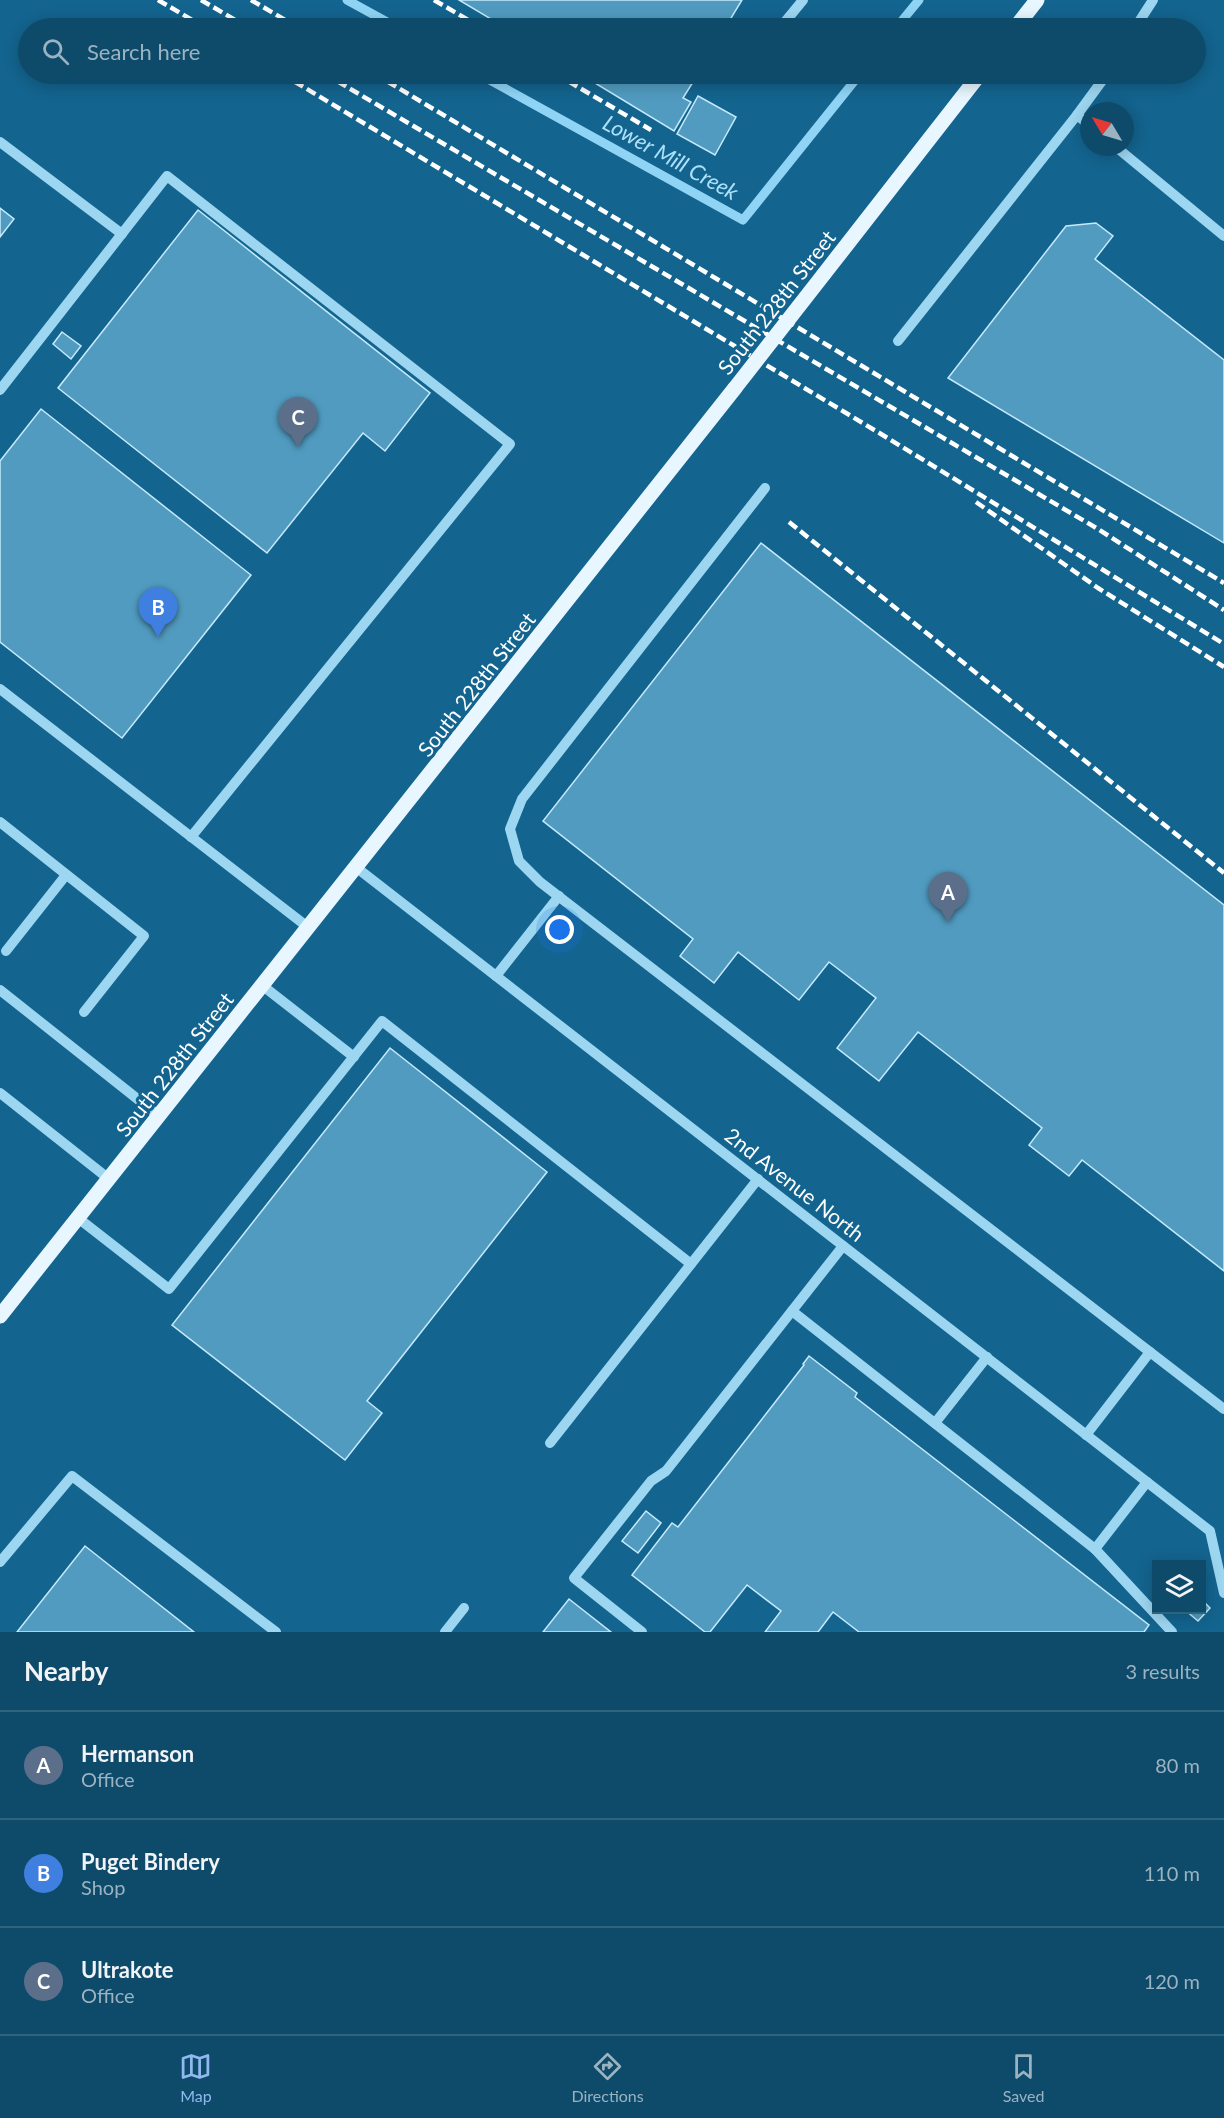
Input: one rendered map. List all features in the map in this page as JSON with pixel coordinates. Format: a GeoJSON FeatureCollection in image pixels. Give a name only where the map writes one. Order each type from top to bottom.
{"type":"FeatureCollection","features":[{"type":"Feature","properties":{"kind":"main road"},"geometry":{"type":"LineString","coordinates":[[1023,18],[1037,0]]}},
{"type":"Feature","properties":{"kind":"main road","name":"South 228th Street"},"geometry":{"type":"LineString","coordinates":[[0,1316],[357,868],[972,84]]}},
{"type":"Feature","properties":{"kind":"street"},"geometry":{"type":"LineString","coordinates":[[788,18],[803,0]]}},
{"type":"Feature","properties":{"kind":"street"},"geometry":{"type":"LineString","coordinates":[[1141,18],[1153,0]]}},
{"type":"Feature","properties":{"kind":"street"},"geometry":{"type":"LineString","coordinates":[[898,341],[1100,84]]}},
{"type":"Feature","properties":{"kind":"street"},"geometry":{"type":"LineString","coordinates":[[0,142],[122,234]]}},
{"type":"Feature","properties":{"kind":"street"},"geometry":{"type":"LineString","coordinates":[[1127,156],[1224,236]]}},
{"type":"Feature","properties":{"kind":"street"},"geometry":{"type":"LineString","coordinates":[[0,390],[167,176],[510,444],[191,837]]}},
{"type":"Feature","properties":{"kind":"street"},"geometry":{"type":"LineString","coordinates":[[765,489],[522,799],[510,829],[519,861],[540,882],[1224,1409]]}},
{"type":"Feature","properties":{"kind":"street"},"geometry":{"type":"LineString","coordinates":[[0,689],[309,928]]}},
{"type":"Feature","properties":{"kind":"street"},"geometry":{"type":"LineString","coordinates":[[0,822],[144,936],[84,1012]]}},
{"type":"Feature","properties":{"kind":"street","name":"2nd Avenue North"},"geometry":{"type":"LineString","coordinates":[[357,868],[1209,1531],[1224,1593]]}},
{"type":"Feature","properties":{"kind":"street"},"geometry":{"type":"LineString","coordinates":[[6,951],[66,875]]}},
{"type":"Feature","properties":{"kind":"street"},"geometry":{"type":"LineString","coordinates":[[496,976],[559,896]]}},
{"type":"Feature","properties":{"kind":"street"},"geometry":{"type":"LineString","coordinates":[[262,986],[354,1057]]}},
{"type":"Feature","properties":{"kind":"street"},"geometry":{"type":"LineString","coordinates":[[0,990],[159,1116]]}},
{"type":"Feature","properties":{"kind":"street"},"geometry":{"type":"LineString","coordinates":[[78,1218],[169,1289],[382,1020],[691,1263]]}},
{"type":"Feature","properties":{"kind":"street"},"geometry":{"type":"LineString","coordinates":[[0,1093],[109,1179]]}},
{"type":"Feature","properties":{"kind":"street"},"geometry":{"type":"LineString","coordinates":[[550,1443],[758,1179]]}},
{"type":"Feature","properties":{"kind":"street"},"geometry":{"type":"LineString","coordinates":[[642,1632],[574,1578],[651,1481],[666,1471],[843,1246]]}},
{"type":"Feature","properties":{"kind":"street"},"geometry":{"type":"LineString","coordinates":[[792,1311],[1095,1550],[1172,1632]]}},
{"type":"Feature","properties":{"kind":"street"},"geometry":{"type":"LineString","coordinates":[[1086,1435],[1150,1352]]}},
{"type":"Feature","properties":{"kind":"street"},"geometry":{"type":"LineString","coordinates":[[935,1424],[987,1358]]}},
{"type":"Feature","properties":{"kind":"street"},"geometry":{"type":"LineString","coordinates":[[0,1562],[72,1476],[276,1632]]}},
{"type":"Feature","properties":{"kind":"street"},"geometry":{"type":"LineString","coordinates":[[1095,1550],[1147,1482]]}},
{"type":"Feature","properties":{"kind":"street"},"geometry":{"type":"LineString","coordinates":[[446,1632],[464,1608]]}},
{"type":"Feature","properties":{"kind":"building"},"geometry":{"type":"Polygon","coordinates":[[[459,0],[742,0],[731,18],[489,18],[459,0]]]}},
{"type":"Feature","properties":{"kind":"building"},"geometry":{"type":"Polygon","coordinates":[[[596,84],[692,84],[683,98],[691,102],[674,131],[596,84]]]}},
{"type":"Feature","properties":{"kind":"building"},"geometry":{"type":"Polygon","coordinates":[[[698,96],[736,117],[715,155],[677,134],[698,96]]]}},
{"type":"Feature","properties":{"kind":"building"},"geometry":{"type":"Polygon","coordinates":[[[0,208],[14,219],[0,237],[0,208]]]}},
{"type":"Feature","properties":{"kind":"building"},"geometry":{"type":"Polygon","coordinates":[[[198,210],[430,393],[385,451],[363,433],[267,553],[58,388],[198,210]]]}},
{"type":"Feature","properties":{"kind":"building"},"geometry":{"type":"Polygon","coordinates":[[[1096,223],[1113,236],[1095,259],[1224,360],[1224,543],[948,378],[1066,226],[1096,223]]]}},
{"type":"Feature","properties":{"kind":"building"},"geometry":{"type":"Polygon","coordinates":[[[62,332],[81,346],[71,359],[53,344],[62,332]]]}},
{"type":"Feature","properties":{"kind":"building"},"geometry":{"type":"Polygon","coordinates":[[[41,409],[251,575],[122,738],[0,642],[0,461],[41,409]]]}},
{"type":"Feature","properties":{"kind":"building"},"geometry":{"type":"Polygon","coordinates":[[[761,543],[1224,905],[1224,1271],[1082,1160],[1069,1176],[1029,1145],[1042,1128],[918,1032],[879,1081],[837,1048],[876,998],[829,962],[799,1000],[738,952],[714,983],[680,956],[693,939],[543,821],[761,543]]]}},
{"type":"Feature","properties":{"kind":"building"},"geometry":{"type":"Polygon","coordinates":[[[390,1048],[547,1172],[367,1401],[382,1413],[345,1460],[172,1325],[390,1048]]]}},
{"type":"Feature","properties":{"kind":"building"},"geometry":{"type":"Polygon","coordinates":[[[809,1356],[857,1393],[855,1397],[1149,1625],[1144,1632],[859,1632],[833,1612],[818,1632],[765,1632],[781,1611],[747,1585],[710,1632],[705,1632],[632,1575],[672,1523],[678,1527],[809,1356]]]}},
{"type":"Feature","properties":{"kind":"building"},"geometry":{"type":"Polygon","coordinates":[[[646,1511],[661,1523],[638,1553],[622,1541],[646,1511]]]}},
{"type":"Feature","properties":{"kind":"building"},"geometry":{"type":"Polygon","coordinates":[[[85,1546],[194,1632],[17,1632],[85,1546]]]}},
{"type":"Feature","properties":{"kind":"building"},"geometry":{"type":"Polygon","coordinates":[[[569,1599],[611,1632],[543,1632],[569,1599]]]}},
{"type":"Feature","properties":{"kind":"building"},"geometry":{"type":"Polygon","coordinates":[[[1190,1614],[1204,1614],[1198,1621],[1190,1614]]]}},
{"type":"Feature","properties":{"kind":"waterway","name":"Lower Mill Creek"},"geometry":{"type":"LineString","coordinates":[[347,0],[380,18]]}},
{"type":"Feature","properties":{"kind":"waterway","name":"Lower Mill Creek"},"geometry":{"type":"LineString","coordinates":[[904,18],[919,0]]}},
{"type":"Feature","properties":{"kind":"waterway","name":"Lower Mill Creek"},"geometry":{"type":"LineString","coordinates":[[497,84],[743,220],[852,84]]}},
{"type":"Feature","properties":{"kind":"railway"},"geometry":{"type":"LineString","coordinates":[[158,0],[189,18]]}},
{"type":"Feature","properties":{"kind":"railway"},"geometry":{"type":"LineString","coordinates":[[201,0],[232,18]]}},
{"type":"Feature","properties":{"kind":"railway"},"geometry":{"type":"LineString","coordinates":[[251,0],[282,18]]}},
{"type":"Feature","properties":{"kind":"railway"},"geometry":{"type":"LineString","coordinates":[[434,0],[465,18]]}},
{"type":"Feature","properties":{"kind":"railway"},"geometry":{"type":"LineString","coordinates":[[299,84],[881,434],[1224,644]]}},
{"type":"Feature","properties":{"kind":"railway"},"geometry":{"type":"LineString","coordinates":[[342,84],[1098,529],[1224,610]]}},
{"type":"Feature","properties":{"kind":"railway"},"geometry":{"type":"LineString","coordinates":[[392,84],[1224,583]]}},
{"type":"Feature","properties":{"kind":"railway"},"geometry":{"type":"LineString","coordinates":[[573,84],[651,130]]}},
{"type":"Feature","properties":{"kind":"railway"},"geometry":{"type":"LineString","coordinates":[[976,502],[1098,588],[1224,667]]}},
{"type":"Feature","properties":{"kind":"railway"},"geometry":{"type":"LineString","coordinates":[[789,522],[1224,873]]}},
{"type":"Feature","properties":{"kind":"place","name":"Ultrakote"},"geometry":{"type":"Point","coordinates":[298,447]}},
{"type":"Feature","properties":{"kind":"place","name":"Puget Bindery"},"geometry":{"type":"Point","coordinates":[158,637]}},
{"type":"Feature","properties":{"kind":"place","name":"Hermanson"},"geometry":{"type":"Point","coordinates":[948,922]}}]}
